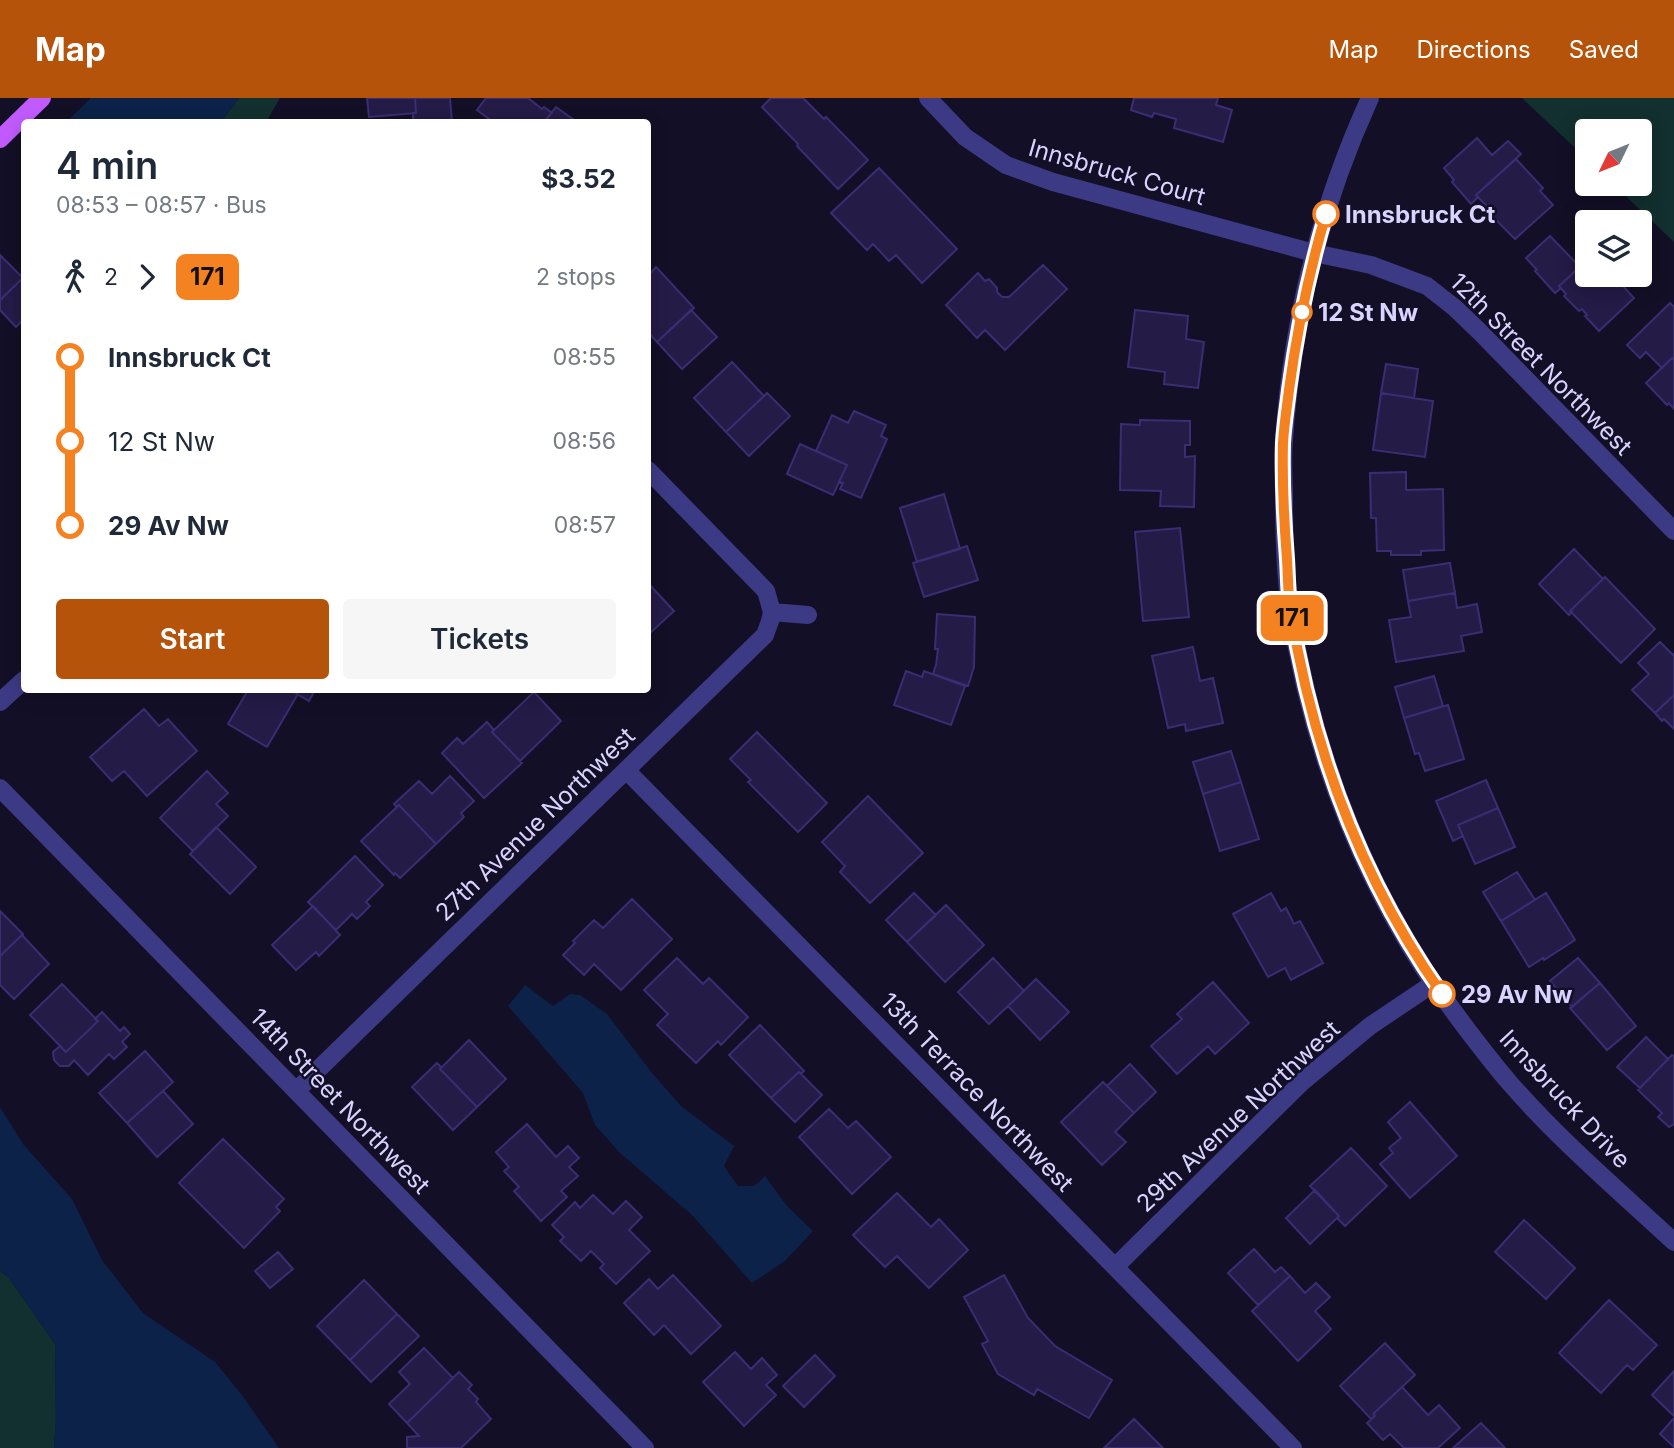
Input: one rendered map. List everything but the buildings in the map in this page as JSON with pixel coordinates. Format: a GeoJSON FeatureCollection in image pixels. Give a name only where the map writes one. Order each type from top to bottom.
{"type":"FeatureCollection","features":[{"type":"Feature","properties":{"kind":"main road"},"geometry":{"type":"LineString","coordinates":[[0,139],[42,98]]}},
{"type":"Feature","properties":{"kind":"street","name":"Innsbruck Court"},"geometry":{"type":"LineString","coordinates":[[928,98],[965,137],[1006,165],[1052,182],[1314,253]]}},
{"type":"Feature","properties":{"kind":"street","name":"Innsbruck Drive"},"geometry":{"type":"LineString","coordinates":[[1370,98],[1334,186],[1314,253],[1293,358],[1283,441],[1284,523],[1290,605],[1316,728],[1327,767],[1358,848],[1396,923],[1459,1019],[1509,1082],[1567,1142],[1674,1242]]}},
{"type":"Feature","properties":{"kind":"street","name":"12th Street Northwest"},"geometry":{"type":"LineString","coordinates":[[1314,253],[1371,265],[1427,286],[1480,332],[1674,531]]}},
{"type":"Feature","properties":{"kind":"street"},"geometry":{"type":"LineString","coordinates":[[651,473],[766,591],[772,612],[808,615]]}},
{"type":"Feature","properties":{"kind":"street","name":"27th Avenue Northwest"},"geometry":{"type":"LineString","coordinates":[[296,1091],[765,635],[772,612]]}},
{"type":"Feature","properties":{"kind":"street"},"geometry":{"type":"LineString","coordinates":[[0,702],[21,683]]}},
{"type":"Feature","properties":{"kind":"street","name":"13th Terrace Northwest"},"geometry":{"type":"LineString","coordinates":[[626,770],[1293,1448]]}},
{"type":"Feature","properties":{"kind":"street","name":"14th Street Northwest"},"geometry":{"type":"LineString","coordinates":[[0,788],[645,1448]]}},
{"type":"Feature","properties":{"kind":"street","name":"29th Avenue Northwest"},"geometry":{"type":"LineString","coordinates":[[1115,1267],[1302,1083],[1370,1026],[1434,983]]}},
{"type":"Feature","properties":{"kind":"green space"},"geometry":{"type":"Polygon","coordinates":[[[239,98],[280,98],[268,119],[223,119],[239,98]]]}},
{"type":"Feature","properties":{"kind":"green space"},"geometry":{"type":"Polygon","coordinates":[[[1522,98],[1674,98],[1674,242],[1652,221],[1652,210],[1640,210],[1626,196],[1652,196],[1652,119],[1575,119],[1575,148],[1522,98]]]}},
{"type":"Feature","properties":{"kind":"green space"},"geometry":{"type":"Polygon","coordinates":[[[0,1271],[9,1278],[55,1344],[54,1448],[0,1448],[0,1271]]]}},
{"type":"Feature","properties":{"kind":"water"},"geometry":{"type":"Polygon","coordinates":[[[91,98],[239,98],[223,119],[69,119],[91,98]]]}},
{"type":"Feature","properties":{"kind":"water"},"geometry":{"type":"Polygon","coordinates":[[[525,985],[553,1006],[570,994],[580,995],[607,1014],[681,1106],[734,1146],[724,1166],[738,1186],[754,1186],[765,1176],[787,1206],[813,1231],[785,1261],[752,1283],[692,1215],[620,1153],[595,1125],[583,1093],[508,1006],[525,985]]]}},
{"type":"Feature","properties":{"kind":"water"},"geometry":{"type":"Polygon","coordinates":[[[0,1107],[23,1144],[72,1199],[102,1260],[143,1313],[215,1362],[279,1448],[54,1448],[55,1344],[9,1278],[0,1271],[0,1107]]]}},
{"type":"Feature","properties":{"kind":"bus line","name":"171"},"geometry":{"type":"LineString","coordinates":[[1326,214],[1306,288],[1293,358],[1283,441],[1284,523],[1290,605],[1306,689],[1327,767],[1358,848],[1396,923],[1442,994]]}},
{"type":"Feature","properties":{"kind":"place","name":"Innsbruck Ct"},"geometry":{"type":"Point","coordinates":[1326,214]}},
{"type":"Feature","properties":{"kind":"place","name":"12 St Nw"},"geometry":{"type":"Point","coordinates":[1302,312]}},
{"type":"Feature","properties":{"kind":"place","name":"29 Av Nw"},"geometry":{"type":"Point","coordinates":[1442,994]}}]}
